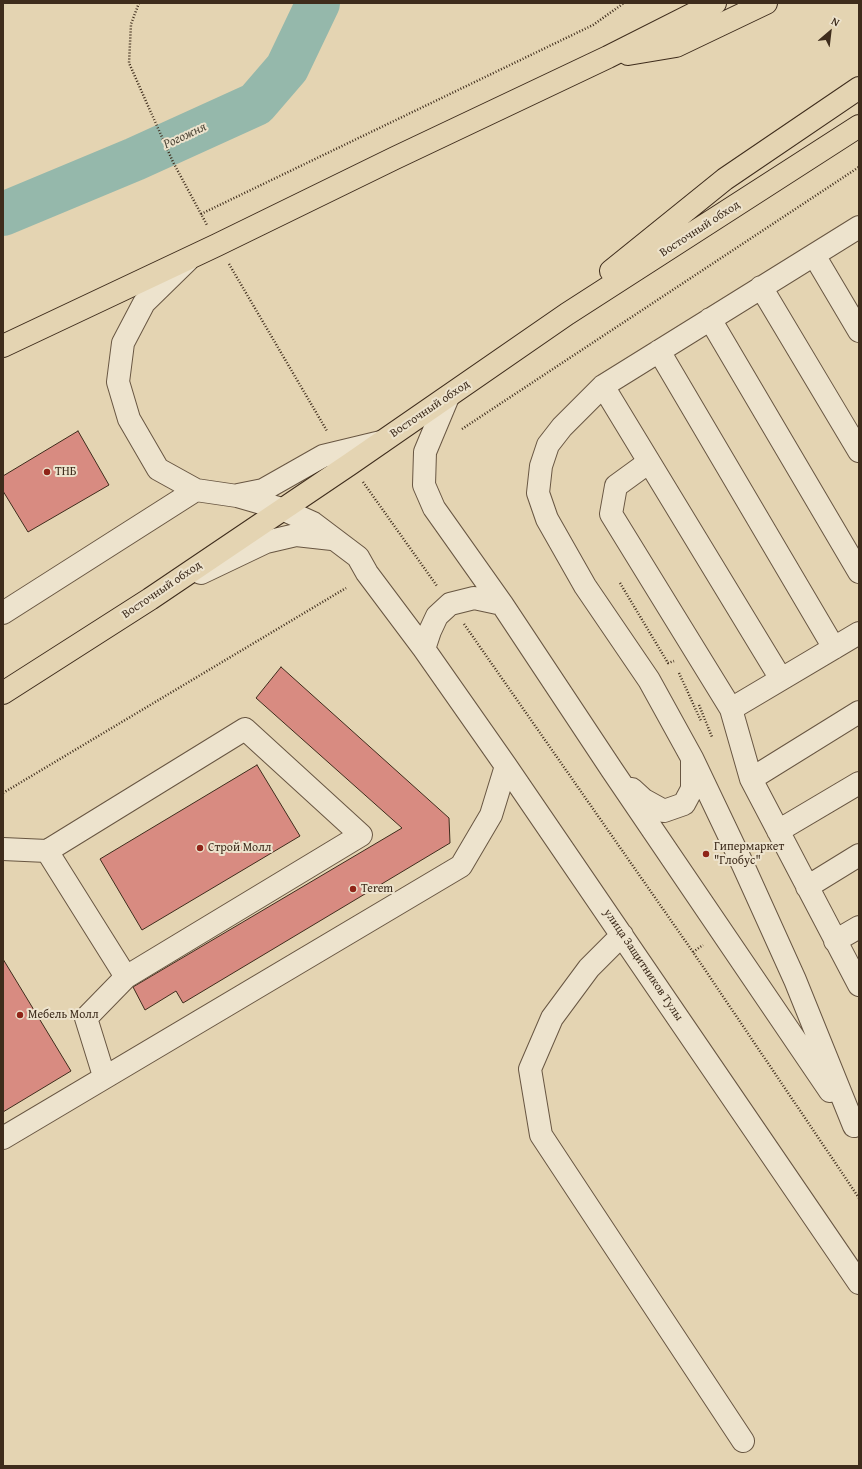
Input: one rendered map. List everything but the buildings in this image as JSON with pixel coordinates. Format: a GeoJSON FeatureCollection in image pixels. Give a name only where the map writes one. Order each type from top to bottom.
{"type":"FeatureCollection","features":[{"type":"Feature","properties":{"kind":"main road"},"geometry":{"type":"LineString","coordinates":[[3,346],[608,57],[715,3]]}},
{"type":"Feature","properties":{"kind":"main road"},"geometry":{"type":"LineString","coordinates":[[608,57],[676,46],[766,3]]}},
{"type":"Feature","properties":{"kind":"main road"},"geometry":{"type":"LineString","coordinates":[[567,314],[605,276],[725,178],[859,88]]}},
{"type":"Feature","properties":{"kind":"main road","name":"Восточный обход"},"geometry":{"type":"LineString","coordinates":[[3,693],[150,599],[448,397],[567,314],[859,126]]}},
{"type":"Feature","properties":{"kind":"street"},"geometry":{"type":"LineString","coordinates":[[856,1130],[795,980],[743,865],[692,758],[649,680],[585,586],[547,519],[538,493],[542,466],[548,445],[562,427],[603,386],[859,227]]}},
{"type":"Feature","properties":{"kind":"street"},"geometry":{"type":"LineString","coordinates":[[814,255],[859,331]]}},
{"type":"Feature","properties":{"kind":"street"},"geometry":{"type":"LineString","coordinates":[[190,258],[144,303],[122,343],[118,382],[129,419],[158,469],[196,490],[237,496],[282,509],[314,523],[335,540]]}},
{"type":"Feature","properties":{"kind":"street"},"geometry":{"type":"LineString","coordinates":[[762,288],[859,451]]}},
{"type":"Feature","properties":{"kind":"street"},"geometry":{"type":"LineString","coordinates":[[710,319],[859,572]]}},
{"type":"Feature","properties":{"kind":"street"},"geometry":{"type":"LineString","coordinates":[[659,351],[834,648]]}},
{"type":"Feature","properties":{"kind":"street"},"geometry":{"type":"LineString","coordinates":[[603,386],[781,680]]}},
{"type":"Feature","properties":{"kind":"street"},"geometry":{"type":"LineString","coordinates":[[448,397],[425,452],[424,485],[434,508],[502,604],[612,770],[856,1130]]}},
{"type":"Feature","properties":{"kind":"street"},"geometry":{"type":"LineString","coordinates":[[237,496],[263,490],[323,456],[381,442]]}},
{"type":"Feature","properties":{"kind":"street"},"geometry":{"type":"LineString","coordinates":[[649,462],[616,486],[611,514],[731,709],[751,779],[859,985]]}},
{"type":"Feature","properties":{"kind":"street"},"geometry":{"type":"LineString","coordinates":[[3,613],[196,490]]}},
{"type":"Feature","properties":{"kind":"street","name":"улица Защитников Тулы"},"geometry":{"type":"LineString","coordinates":[[150,599],[266,542],[296,534],[335,540],[358,557],[367,573],[424,649],[506,766],[859,1283]]}},
{"type":"Feature","properties":{"kind":"street"},"geometry":{"type":"LineString","coordinates":[[424,649],[430,631],[438,616],[450,604],[474,598],[502,604]]}},
{"type":"Feature","properties":{"kind":"street"},"geometry":{"type":"LineString","coordinates":[[731,709],[859,633]]}},
{"type":"Feature","properties":{"kind":"street"},"geometry":{"type":"LineString","coordinates":[[751,779],[859,712]]}},
{"type":"Feature","properties":{"kind":"street"},"geometry":{"type":"LineString","coordinates":[[3,849],[47,851],[245,730],[361,835],[126,977],[86,1018],[104,1076]]}},
{"type":"Feature","properties":{"kind":"street"},"geometry":{"type":"LineString","coordinates":[[612,770],[644,800],[664,811],[684,804],[692,789],[692,758]]}},
{"type":"Feature","properties":{"kind":"street"},"geometry":{"type":"LineString","coordinates":[[3,1138],[104,1076],[461,866],[491,815],[506,766]]}},
{"type":"Feature","properties":{"kind":"street"},"geometry":{"type":"LineString","coordinates":[[778,831],[859,782]]}},
{"type":"Feature","properties":{"kind":"street"},"geometry":{"type":"LineString","coordinates":[[47,851],[126,977]]}},
{"type":"Feature","properties":{"kind":"street"},"geometry":{"type":"LineString","coordinates":[[807,887],[859,855]]}},
{"type":"Feature","properties":{"kind":"street"},"geometry":{"type":"LineString","coordinates":[[835,941],[859,927]]}},
{"type":"Feature","properties":{"kind":"street"},"geometry":{"type":"LineString","coordinates":[[622,935],[589,968],[552,1018],[530,1069],[541,1135],[743,1442]]}},
{"type":"Feature","properties":{"kind":"path"},"geometry":{"type":"LineString","coordinates":[[139,3],[131,24],[129,63],[173,162],[196,205]]}},
{"type":"Feature","properties":{"kind":"path"},"geometry":{"type":"LineString","coordinates":[[201,214],[592,25],[624,3]]}},
{"type":"Feature","properties":{"kind":"path"},"geometry":{"type":"LineString","coordinates":[[460,431],[464,426],[859,168]]}},
{"type":"Feature","properties":{"kind":"path"},"geometry":{"type":"LineString","coordinates":[[620,583],[668,663],[679,659]]}},
{"type":"Feature","properties":{"kind":"path"},"geometry":{"type":"LineString","coordinates":[[3,793],[346,588]]}},
{"type":"Feature","properties":{"kind":"path"},"geometry":{"type":"LineString","coordinates":[[674,661],[710,743]]}},
{"type":"Feature","properties":{"kind":"path"},"geometry":{"type":"LineString","coordinates":[[694,952],[859,1198]]}},
{"type":"Feature","properties":{"kind":"waterway","name":"Рогожня"},"geometry":{"type":"LineString","coordinates":[[3,214],[135,159],[256,104],[287,68],[318,3]]}},
{"type":"Feature","properties":{"kind":"place","name":"ТНБ"},"geometry":{"type":"Point","coordinates":[47,472]}},
{"type":"Feature","properties":{"kind":"place","name":"Строй Молл"},"geometry":{"type":"Point","coordinates":[200,848]}},
{"type":"Feature","properties":{"kind":"place","name":"Гипермаркет \"Глобус\""},"geometry":{"type":"Point","coordinates":[706,854]}},
{"type":"Feature","properties":{"kind":"place","name":"Terem"},"geometry":{"type":"Point","coordinates":[353,889]}},
{"type":"Feature","properties":{"kind":"place","name":"Мебель Молл"},"geometry":{"type":"Point","coordinates":[20,1015]}}]}
